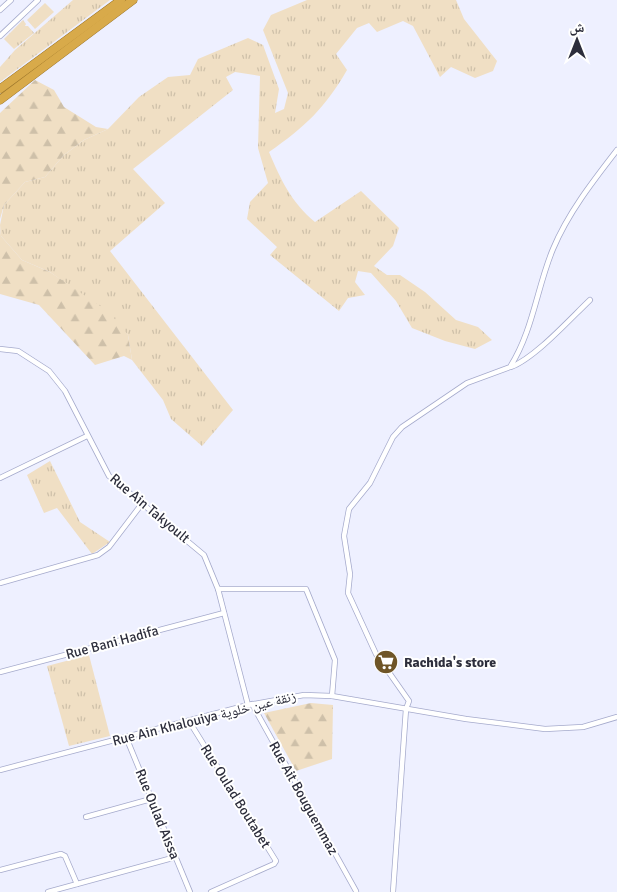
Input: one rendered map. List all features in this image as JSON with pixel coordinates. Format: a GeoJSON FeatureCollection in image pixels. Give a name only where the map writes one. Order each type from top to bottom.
{"type":"FeatureCollection","features":[{"type":"Feature","properties":{"kind":"highway"},"geometry":{"type":"LineString","coordinates":[[0,89],[121,0]]}},
{"type":"Feature","properties":{"kind":"highway"},"geometry":{"type":"LineString","coordinates":[[0,100],[134,0]]}},
{"type":"Feature","properties":{"kind":"street"},"geometry":{"type":"LineString","coordinates":[[0,10],[11,0]]}},
{"type":"Feature","properties":{"kind":"street"},"geometry":{"type":"LineString","coordinates":[[0,36],[38,0]]}},
{"type":"Feature","properties":{"kind":"street"},"geometry":{"type":"LineString","coordinates":[[0,27],[4,31]]}},
{"type":"Feature","properties":{"kind":"street"},"geometry":{"type":"LineString","coordinates":[[510,367],[535,308],[553,248],[578,203],[617,150]]}},
{"type":"Feature","properties":{"kind":"street"},"geometry":{"type":"LineString","coordinates":[[393,892],[406,709],[409,701],[376,654],[348,593],[350,574],[344,536],[346,517],[352,503],[374,477],[393,437],[402,427],[468,383],[521,362],[590,300]]}},
{"type":"Feature","properties":{"kind":"street","name":"Rue Ain Takyoult"},"geometry":{"type":"LineString","coordinates":[[0,349],[18,351],[49,371],[65,391],[86,436],[109,476],[141,505],[204,555],[218,590],[250,705]]}},
{"type":"Feature","properties":{"kind":"street"},"geometry":{"type":"LineString","coordinates":[[0,478],[86,436]]}},
{"type":"Feature","properties":{"kind":"street"},"geometry":{"type":"LineString","coordinates":[[0,582],[98,555],[109,546],[141,505]]}},
{"type":"Feature","properties":{"kind":"street"},"geometry":{"type":"LineString","coordinates":[[218,590],[306,589],[335,660],[332,696]]}},
{"type":"Feature","properties":{"kind":"street","name":"Rue Bani Hadifa"},"geometry":{"type":"LineString","coordinates":[[0,672],[224,613]]}},
{"type":"Feature","properties":{"kind":"street","name":"Rue Ain Khalouiya زنقة عين خلوية"},"geometry":{"type":"LineString","coordinates":[[0,770],[250,705],[304,695],[332,696],[406,709],[553,730],[583,727],[617,717]]}},
{"type":"Feature","properties":{"kind":"street","name":"Rue Ait Bouguemmaz"},"geometry":{"type":"LineString","coordinates":[[250,705],[356,891]]}},
{"type":"Feature","properties":{"kind":"street","name":"Rue Oulad Boutabet"},"geometry":{"type":"LineString","coordinates":[[189,721],[276,861],[274,864],[211,892]]}},
{"type":"Feature","properties":{"kind":"street","name":"Rue Oulad Aissa"},"geometry":{"type":"LineString","coordinates":[[126,737],[190,892]]}},
{"type":"Feature","properties":{"kind":"street"},"geometry":{"type":"LineString","coordinates":[[86,817],[151,799]]}},
{"type":"Feature","properties":{"kind":"street"},"geometry":{"type":"LineString","coordinates":[[0,870],[63,855],[77,884]]}},
{"type":"Feature","properties":{"kind":"street"},"geometry":{"type":"LineString","coordinates":[[48,892],[176,857]]}},
{"type":"Feature","properties":{"kind":"green space"},"geometry":{"type":"Polygon","coordinates":[[[73,0],[110,0],[0,82],[0,67],[15,50],[73,0]]]}},
{"type":"Feature","properties":{"kind":"green space"},"geometry":{"type":"Polygon","coordinates":[[[307,0],[456,0],[464,19],[497,61],[493,71],[475,78],[451,67],[440,77],[413,26],[403,21],[377,32],[369,23],[357,28],[336,54],[347,70],[331,95],[304,125],[269,152],[293,198],[299,207],[315,222],[361,191],[399,228],[393,246],[374,266],[387,275],[400,275],[425,292],[456,320],[478,327],[492,340],[475,349],[445,341],[412,328],[396,301],[371,273],[358,271],[355,282],[365,295],[348,298],[339,311],[270,255],[277,247],[247,219],[250,202],[268,183],[258,148],[260,76],[235,72],[226,77],[233,90],[133,169],[165,203],[110,251],[233,410],[202,446],[171,419],[163,400],[132,360],[128,335],[78,292],[50,272],[22,260],[1,236],[0,225],[4,205],[25,182],[45,177],[64,155],[84,140],[108,129],[139,97],[168,77],[190,75],[198,59],[248,38],[263,45],[279,89],[275,113],[284,109],[288,93],[263,30],[271,15],[307,0]]]}},
{"type":"Feature","properties":{"kind":"green space"},"geometry":{"type":"Polygon","coordinates":[[[45,3],[54,12],[35,29],[27,20],[45,3]]]}},
{"type":"Feature","properties":{"kind":"green space"},"geometry":{"type":"Polygon","coordinates":[[[23,20],[26,24],[25,26],[28,26],[34,33],[14,49],[4,39],[23,20]]]}},
{"type":"Feature","properties":{"kind":"green space"},"geometry":{"type":"Polygon","coordinates":[[[35,80],[54,90],[64,107],[96,127],[108,129],[84,140],[64,155],[45,177],[25,182],[4,205],[0,219],[0,113],[35,80]]]}},
{"type":"Feature","properties":{"kind":"green space"},"geometry":{"type":"Polygon","coordinates":[[[0,225],[1,236],[22,260],[50,272],[109,312],[128,335],[132,360],[124,356],[95,365],[39,305],[0,294],[0,225]]]}},
{"type":"Feature","properties":{"kind":"green space"},"geometry":{"type":"Polygon","coordinates":[[[50,461],[80,522],[110,542],[92,554],[57,508],[44,513],[27,475],[50,461]]]}},
{"type":"Feature","properties":{"kind":"green space"},"geometry":{"type":"Polygon","coordinates":[[[89,655],[110,736],[69,746],[47,666],[89,655]]]}},
{"type":"Feature","properties":{"kind":"green space"},"geometry":{"type":"Polygon","coordinates":[[[311,703],[333,705],[332,759],[296,771],[264,713],[311,703]]]}},
{"type":"Feature","properties":{"kind":"place","name":"Rachida's store"},"geometry":{"type":"Point","coordinates":[386,662]}}]}
